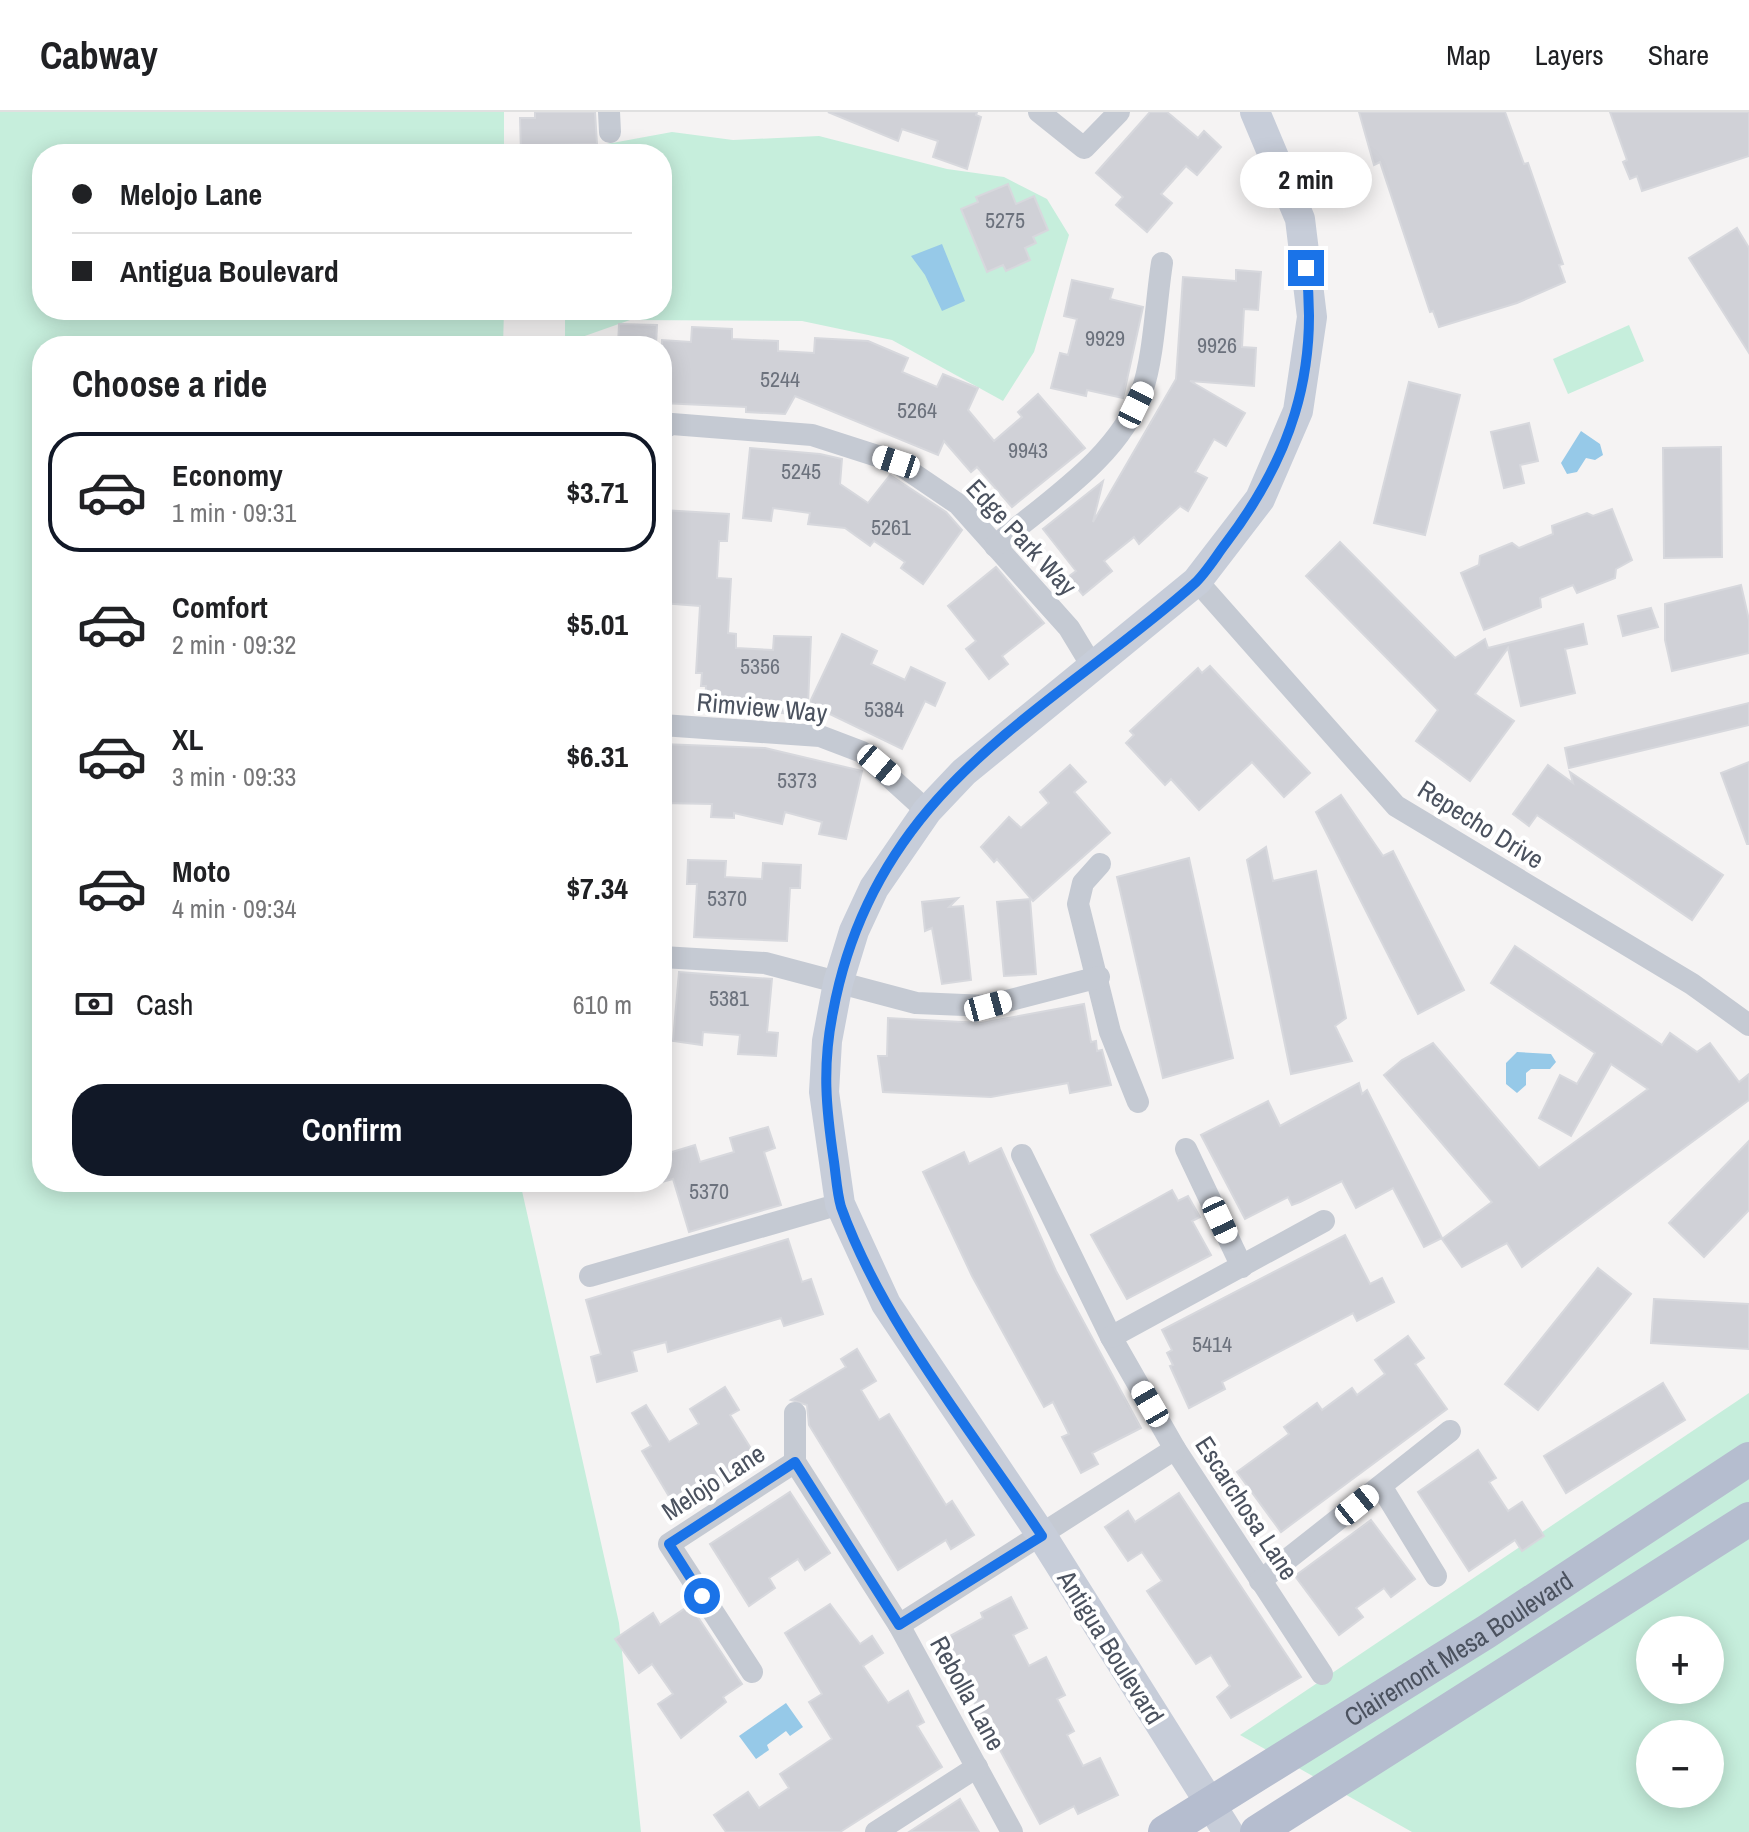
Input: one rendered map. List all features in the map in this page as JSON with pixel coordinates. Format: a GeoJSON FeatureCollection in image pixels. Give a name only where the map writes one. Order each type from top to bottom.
{"type":"FeatureCollection","features":[{"type":"Feature","properties":{"kind":"main road","name":"Clairemont Mesa Boulevard"},"geometry":{"type":"LineString","coordinates":[[1165,1832],[1475,1639],[1749,1459]]}},
{"type":"Feature","properties":{"kind":"main road","name":"Clairemont Mesa Boulevard"},"geometry":{"type":"LineString","coordinates":[[1257,1832],[1749,1519]]}},
{"type":"Feature","properties":{"kind":"street"},"geometry":{"type":"LineString","coordinates":[[1039,112],[1084,148],[1119,112]]}},
{"type":"Feature","properties":{"kind":"street","name":"Antigua Boulevard"},"geometry":{"type":"LineString","coordinates":[[1228,1832],[1042,1536],[886,1304],[840,1204],[824,1092],[827,1041],[838,983],[854,931],[874,888],[927,811],[964,772],[1197,581],[1260,499],[1273,470],[1298,411],[1312,317],[1300,219],[1255,112]]}},
{"type":"Feature","properties":{"kind":"street"},"geometry":{"type":"LineString","coordinates":[[995,546],[1096,460],[1128,419],[1143,390],[1162,263]]}},
{"type":"Feature","properties":{"kind":"street","name":"Edge Park Way"},"geometry":{"type":"LineString","coordinates":[[672,424],[812,435],[896,462],[958,504],[1069,628],[1092,666]]}},
{"type":"Feature","properties":{"kind":"street","name":"Repecho Drive"},"geometry":{"type":"LineString","coordinates":[[1197,581],[1396,806],[1692,984],[1749,1025]]}},
{"type":"Feature","properties":{"kind":"street","name":"Rimview Way"},"geometry":{"type":"LineString","coordinates":[[672,726],[820,736],[862,752],[927,811]]}},
{"type":"Feature","properties":{"kind":"street"},"geometry":{"type":"LineString","coordinates":[[1100,864],[1083,883],[1078,904],[1099,977],[1110,1032],[1138,1102]]}},
{"type":"Feature","properties":{"kind":"street"},"geometry":{"type":"LineString","coordinates":[[672,958],[765,963],[916,1003],[988,1006],[1099,977]]}},
{"type":"Feature","properties":{"kind":"street"},"geometry":{"type":"LineString","coordinates":[[1186,1149],[1242,1267]]}},
{"type":"Feature","properties":{"kind":"street","name":"Escarchosa Lane"},"geometry":{"type":"LineString","coordinates":[[1022,1155],[1111,1337],[1175,1449],[1322,1674]]}},
{"type":"Feature","properties":{"kind":"street"},"geometry":{"type":"LineString","coordinates":[[590,1276],[840,1204]]}},
{"type":"Feature","properties":{"kind":"street"},"geometry":{"type":"LineString","coordinates":[[1111,1337],[1324,1221]]}},
{"type":"Feature","properties":{"kind":"street"},"geometry":{"type":"LineString","coordinates":[[795,1413],[795,1462]]}},
{"type":"Feature","properties":{"kind":"street"},"geometry":{"type":"LineString","coordinates":[[1260,1581],[1450,1431]]}},
{"type":"Feature","properties":{"kind":"street"},"geometry":{"type":"LineString","coordinates":[[899,1625],[1175,1449]]}},
{"type":"Feature","properties":{"kind":"street","name":"Rebolla Lane"},"geometry":{"type":"LineString","coordinates":[[795,1462],[899,1625],[1012,1832]]}},
{"type":"Feature","properties":{"kind":"street","name":"Melojo Lane"},"geometry":{"type":"LineString","coordinates":[[752,1672],[669,1544],[795,1462]]}},
{"type":"Feature","properties":{"kind":"street"},"geometry":{"type":"LineString","coordinates":[[1381,1486],[1436,1576]]}},
{"type":"Feature","properties":{"kind":"street"},"geometry":{"type":"LineString","coordinates":[[876,1832],[977,1767]]}},
{"type":"Feature","properties":{"kind":"green space"},"geometry":{"type":"Polygon","coordinates":[[[0,112],[504,112],[504,144],[32,144],[32,320],[504,320],[503,336],[32,336],[32,1192],[522,1192],[619,1623],[641,1832],[0,1832],[0,112]]]}},
{"type":"Feature","properties":{"kind":"green space"},"geometry":{"type":"Polygon","coordinates":[[[672,132],[733,140],[819,136],[947,169],[1004,177],[1047,199],[1069,235],[1034,352],[1003,401],[892,340],[802,321],[630,320],[672,320],[672,144],[607,144],[672,132]]]}},
{"type":"Feature","properties":{"kind":"green space"},"geometry":{"type":"Polygon","coordinates":[[[565,320],[630,320],[585,336],[565,336],[565,320]]]}},
{"type":"Feature","properties":{"kind":"green space"},"geometry":{"type":"Polygon","coordinates":[[[1629,325],[1644,361],[1568,394],[1553,359],[1629,325]]]}},
{"type":"Feature","properties":{"kind":"green space"},"geometry":{"type":"Polygon","coordinates":[[[1749,1393],[1749,1832],[1412,1832],[1240,1735],[1749,1393]]]}},
{"type":"Feature","properties":{"kind":"water"},"geometry":{"type":"Polygon","coordinates":[[[942,244],[965,301],[942,311],[925,275],[911,256],[942,244]]]}},
{"type":"Feature","properties":{"kind":"water"},"geometry":{"type":"Polygon","coordinates":[[[1581,431],[1600,444],[1603,455],[1595,460],[1586,458],[1577,472],[1567,474],[1561,463],[1581,431]]]}},
{"type":"Feature","properties":{"kind":"water"},"geometry":{"type":"Polygon","coordinates":[[[1517,1052],[1551,1054],[1556,1062],[1550,1069],[1531,1069],[1526,1073],[1526,1085],[1517,1093],[1506,1084],[1506,1063],[1517,1052]]]}},
{"type":"Feature","properties":{"kind":"water"},"geometry":{"type":"Polygon","coordinates":[[[786,1703],[803,1727],[790,1736],[786,1731],[767,1745],[769,1750],[756,1759],[739,1736],[786,1703]]]}},
{"type":"Feature","properties":{"kind":"building"},"geometry":{"type":"Polygon","coordinates":[[[535,112],[595,112],[597,144],[521,144],[520,118],[535,118],[535,112]]]}},
{"type":"Feature","properties":{"kind":"building"},"geometry":{"type":"Polygon","coordinates":[[[828,112],[977,112],[976,115],[981,117],[967,169],[933,157],[938,141],[902,129],[898,141],[828,112]]]}},
{"type":"Feature","properties":{"kind":"building"},"geometry":{"type":"Polygon","coordinates":[[[1150,112],[1167,112],[1198,138],[1204,131],[1221,147],[1197,175],[1186,166],[1161,194],[1172,203],[1147,232],[1116,205],[1123,197],[1096,173],[1150,112]]]}},
{"type":"Feature","properties":{"kind":"building"},"geometry":{"type":"Polygon","coordinates":[[[1359,112],[1505,112],[1524,164],[1528,163],[1563,264],[1559,265],[1565,282],[1517,303],[1439,327],[1433,311],[1430,312],[1380,162],[1374,165],[1359,112]]]}},
{"type":"Feature","properties":{"kind":"building"},"geometry":{"type":"Polygon","coordinates":[[[1610,112],[1749,112],[1749,156],[1642,191],[1637,176],[1630,179],[1623,162],[1627,160],[1610,112]]]}},
{"type":"Feature","properties":{"kind":"building"},"geometry":{"type":"Polygon","coordinates":[[[1008,184],[1016,204],[1034,196],[1048,230],[1033,237],[1036,243],[1025,248],[1030,260],[1006,271],[1003,265],[987,272],[961,209],[978,202],[976,197],[1008,184]]]}},
{"type":"Feature","properties":{"kind":"building"},"geometry":{"type":"Polygon","coordinates":[[[1737,228],[1749,248],[1749,353],[1689,258],[1737,228]]]}},
{"type":"Feature","properties":{"kind":"building"},"geometry":{"type":"Polygon","coordinates":[[[1236,270],[1261,272],[1258,310],[1244,309],[1242,347],[1256,348],[1254,386],[1190,381],[1245,413],[1226,446],[1214,439],[1195,472],[1207,478],[1188,511],[1180,506],[1139,544],[1134,537],[1104,561],[1112,571],[1083,595],[1068,577],[1076,571],[1043,529],[1103,481],[1093,522],[1176,379],[1183,277],[1236,281],[1236,270]]]}},
{"type":"Feature","properties":{"kind":"building"},"geometry":{"type":"Polygon","coordinates":[[[1072,280],[1113,289],[1110,299],[1143,307],[1123,398],[1087,390],[1086,396],[1051,388],[1060,353],[1068,355],[1077,319],[1064,316],[1072,280]]]}},
{"type":"Feature","properties":{"kind":"building"},"geometry":{"type":"Polygon","coordinates":[[[619,324],[657,325],[656,336],[618,336],[619,324]]]}},
{"type":"Feature","properties":{"kind":"building"},"geometry":{"type":"Polygon","coordinates":[[[692,327],[732,329],[732,339],[778,341],[778,351],[814,353],[815,338],[868,341],[908,358],[902,372],[937,387],[943,374],[978,388],[968,410],[994,441],[1022,417],[1018,412],[1038,394],[1085,448],[1012,507],[977,467],[971,472],[944,441],[938,455],[795,396],[785,414],[746,412],[746,407],[672,403],[672,341],[691,342],[692,327]]]}},
{"type":"Feature","properties":{"kind":"building"},"geometry":{"type":"Polygon","coordinates":[[[1409,382],[1460,395],[1425,535],[1374,523],[1409,382]]]}},
{"type":"Feature","properties":{"kind":"building"},"geometry":{"type":"Polygon","coordinates":[[[1529,423],[1538,461],[1520,465],[1524,483],[1504,488],[1491,432],[1529,423]]]}},
{"type":"Feature","properties":{"kind":"building"},"geometry":{"type":"Polygon","coordinates":[[[1721,447],[1722,557],[1664,558],[1663,448],[1721,447]]]}},
{"type":"Feature","properties":{"kind":"building"},"geometry":{"type":"Polygon","coordinates":[[[750,448],[842,459],[840,484],[868,503],[890,475],[946,512],[962,530],[923,584],[901,568],[905,562],[874,541],[870,546],[845,528],[808,524],[810,513],[773,508],[771,521],[743,518],[750,448]]]}},
{"type":"Feature","properties":{"kind":"building"},"geometry":{"type":"Polygon","coordinates":[[[1612,509],[1632,560],[1616,569],[1615,578],[1577,593],[1573,585],[1540,598],[1541,607],[1484,630],[1461,573],[1479,565],[1480,556],[1512,543],[1519,548],[1553,534],[1552,526],[1587,513],[1593,516],[1612,509]]]}},
{"type":"Feature","properties":{"kind":"building"},"geometry":{"type":"Polygon","coordinates":[[[672,511],[729,514],[727,541],[719,541],[717,578],[731,579],[728,633],[736,634],[736,648],[773,650],[774,636],[811,637],[808,704],[799,699],[798,714],[705,709],[706,686],[701,686],[702,673],[696,673],[700,606],[672,604],[672,511]]]}},
{"type":"Feature","properties":{"kind":"building"},"geometry":{"type":"Polygon","coordinates":[[[1340,542],[1455,658],[1485,639],[1488,648],[1583,624],[1587,644],[1565,649],[1575,693],[1521,706],[1508,648],[1475,694],[1514,721],[1470,781],[1416,741],[1438,710],[1306,576],[1340,542]]]}},
{"type":"Feature","properties":{"kind":"building"},"geometry":{"type":"Polygon","coordinates":[[[996,567],[1044,623],[1002,656],[1008,664],[989,679],[966,649],[976,641],[948,606],[996,567]]]}},
{"type":"Feature","properties":{"kind":"building"},"geometry":{"type":"Polygon","coordinates":[[[1741,585],[1749,620],[1749,653],[1672,671],[1665,640],[1665,604],[1741,585]]]}},
{"type":"Feature","properties":{"kind":"building"},"geometry":{"type":"Polygon","coordinates":[[[1651,608],[1658,627],[1623,636],[1618,616],[1651,608]]]}},
{"type":"Feature","properties":{"kind":"building"},"geometry":{"type":"Polygon","coordinates":[[[842,634],[877,651],[871,664],[905,680],[911,667],[945,683],[935,706],[925,701],[902,749],[809,704],[842,634]]]}},
{"type":"Feature","properties":{"kind":"building"},"geometry":{"type":"Polygon","coordinates":[[[1210,666],[1310,773],[1284,797],[1252,762],[1199,810],[1171,779],[1165,785],[1126,743],[1134,735],[1130,731],[1198,668],[1202,673],[1210,666]]]}},
{"type":"Feature","properties":{"kind":"building"},"geometry":{"type":"Polygon","coordinates":[[[1749,703],[1749,725],[1569,768],[1565,748],[1749,703]]]}},
{"type":"Feature","properties":{"kind":"building"},"geometry":{"type":"Polygon","coordinates":[[[672,744],[765,748],[862,771],[846,839],[819,834],[822,822],[785,812],[782,824],[734,813],[734,818],[711,817],[712,804],[672,803],[672,744]]]}},
{"type":"Feature","properties":{"kind":"building"},"geometry":{"type":"Polygon","coordinates":[[[1749,762],[1749,844],[1747,844],[1721,773],[1749,762]]]}},
{"type":"Feature","properties":{"kind":"building"},"geometry":{"type":"Polygon","coordinates":[[[1070,765],[1086,782],[1074,792],[1110,833],[1033,901],[997,859],[994,862],[981,847],[1009,817],[1021,828],[1049,803],[1040,792],[1070,765]]]}},
{"type":"Feature","properties":{"kind":"building"},"geometry":{"type":"Polygon","coordinates":[[[1548,765],[1573,783],[1570,772],[1723,875],[1692,920],[1537,815],[1529,826],[1513,814],[1548,765]]]}},
{"type":"Feature","properties":{"kind":"building"},"geometry":{"type":"Polygon","coordinates":[[[1341,795],[1383,856],[1393,851],[1464,990],[1418,1014],[1316,812],[1341,795]]]}},
{"type":"Feature","properties":{"kind":"building"},"geometry":{"type":"Polygon","coordinates":[[[1266,847],[1273,881],[1316,871],[1346,1018],[1335,1026],[1352,1061],[1291,1074],[1247,860],[1266,847]]]}},
{"type":"Feature","properties":{"kind":"building"},"geometry":{"type":"Polygon","coordinates":[[[1189,858],[1233,1058],[1163,1078],[1117,877],[1189,858]]]}},
{"type":"Feature","properties":{"kind":"building"},"geometry":{"type":"Polygon","coordinates":[[[688,860],[726,861],[725,877],[762,879],[763,863],[801,865],[800,888],[790,888],[787,941],[694,937],[697,884],[687,884],[688,860]]]}},
{"type":"Feature","properties":{"kind":"building"},"geometry":{"type":"Polygon","coordinates":[[[958,898],[949,907],[963,906],[971,980],[942,984],[932,928],[925,931],[922,902],[958,898]]]}},
{"type":"Feature","properties":{"kind":"building"},"geometry":{"type":"Polygon","coordinates":[[[1030,899],[1036,974],[1004,976],[997,902],[1030,899]]]}},
{"type":"Feature","properties":{"kind":"building"},"geometry":{"type":"Polygon","coordinates":[[[1515,946],[1662,1045],[1670,1033],[1697,1052],[1710,1043],[1739,1082],[1749,1074],[1749,1100],[1522,1267],[1507,1243],[1462,1267],[1442,1239],[1492,1202],[1384,1075],[1402,1060],[1433,1043],[1539,1168],[1648,1089],[1611,1064],[1571,1136],[1539,1118],[1560,1075],[1577,1084],[1595,1053],[1491,983],[1515,946]]]}},
{"type":"Feature","properties":{"kind":"building"},"geometry":{"type":"Polygon","coordinates":[[[679,972],[772,979],[767,1032],[778,1033],[776,1056],[738,1054],[740,1035],[703,1032],[702,1045],[673,1041],[679,972]]]}},
{"type":"Feature","properties":{"kind":"building"},"geometry":{"type":"Polygon","coordinates":[[[1084,1004],[1091,1042],[1096,1041],[1097,1051],[1102,1050],[1111,1085],[1070,1093],[1068,1083],[991,1097],[883,1092],[878,1056],[887,1056],[888,1018],[981,1023],[1084,1004]]]}},
{"type":"Feature","properties":{"kind":"building"},"geometry":{"type":"Polygon","coordinates":[[[1359,1083],[1362,1094],[1367,1090],[1442,1238],[1424,1247],[1393,1188],[1356,1208],[1342,1181],[1292,1205],[1288,1197],[1245,1219],[1201,1135],[1268,1101],[1280,1126],[1359,1083]]]}},
{"type":"Feature","properties":{"kind":"building"},"geometry":{"type":"Polygon","coordinates":[[[768,1127],[775,1148],[764,1152],[781,1205],[689,1232],[672,1179],[672,1152],[695,1145],[700,1162],[734,1152],[730,1138],[768,1127]]]}},
{"type":"Feature","properties":{"kind":"building"},"geometry":{"type":"Polygon","coordinates":[[[1749,1141],[1749,1210],[1704,1257],[1669,1223],[1749,1141]]]}},
{"type":"Feature","properties":{"kind":"building"},"geometry":{"type":"Polygon","coordinates":[[[1001,1148],[1056,1271],[1141,1428],[1092,1453],[1098,1464],[1081,1473],[1062,1437],[1069,1434],[1053,1402],[1044,1407],[972,1276],[923,1172],[964,1152],[969,1164],[1001,1148]]]}},
{"type":"Feature","properties":{"kind":"building"},"geometry":{"type":"Polygon","coordinates":[[[1172,1190],[1178,1201],[1188,1196],[1200,1217],[1192,1221],[1211,1255],[1127,1299],[1091,1235],[1172,1190]]]}},
{"type":"Feature","properties":{"kind":"building"},"geometry":{"type":"Polygon","coordinates":[[[1345,1235],[1370,1284],[1382,1278],[1394,1302],[1357,1321],[1353,1313],[1222,1382],[1225,1389],[1189,1408],[1170,1366],[1173,1365],[1167,1353],[1172,1350],[1162,1330],[1345,1235]]]}},
{"type":"Feature","properties":{"kind":"building"},"geometry":{"type":"Polygon","coordinates":[[[788,1239],[802,1282],[811,1279],[823,1314],[784,1326],[781,1318],[668,1352],[666,1342],[632,1351],[637,1371],[597,1382],[591,1357],[601,1354],[586,1300],[788,1239]]]}},
{"type":"Feature","properties":{"kind":"building"},"geometry":{"type":"Polygon","coordinates":[[[1598,1268],[1631,1294],[1538,1410],[1505,1384],[1598,1268]]]}},
{"type":"Feature","properties":{"kind":"building"},"geometry":{"type":"Polygon","coordinates":[[[1654,1299],[1749,1304],[1749,1349],[1651,1343],[1654,1299]]]}},
{"type":"Feature","properties":{"kind":"building"},"geometry":{"type":"Polygon","coordinates":[[[1408,1336],[1424,1358],[1415,1364],[1447,1409],[1281,1532],[1237,1472],[1289,1434],[1284,1427],[1317,1403],[1322,1410],[1352,1388],[1357,1395],[1385,1374],[1375,1360],[1408,1336]]]}},
{"type":"Feature","properties":{"kind":"building"},"geometry":{"type":"Polygon","coordinates":[[[857,1349],[876,1381],[861,1390],[879,1420],[889,1414],[946,1505],[952,1501],[974,1535],[951,1549],[946,1540],[898,1570],[809,1425],[807,1405],[791,1400],[846,1367],[841,1359],[857,1349]]]}},
{"type":"Feature","properties":{"kind":"building"},"geometry":{"type":"Polygon","coordinates":[[[1663,1383],[1685,1420],[1566,1493],[1544,1456],[1663,1383]]]}},
{"type":"Feature","properties":{"kind":"building"},"geometry":{"type":"Polygon","coordinates":[[[725,1387],[739,1410],[730,1415],[760,1463],[679,1513],[642,1451],[651,1446],[632,1413],[646,1405],[669,1442],[699,1424],[690,1409],[725,1387]]]}},
{"type":"Feature","properties":{"kind":"building"},"geometry":{"type":"Polygon","coordinates":[[[1478,1450],[1496,1478],[1489,1482],[1508,1511],[1522,1502],[1544,1536],[1522,1551],[1515,1540],[1469,1571],[1418,1492],[1478,1450]]]}},
{"type":"Feature","properties":{"kind":"building"},"geometry":{"type":"Polygon","coordinates":[[[790,1492],[830,1553],[805,1570],[798,1559],[769,1578],[775,1588],[749,1606],[710,1544],[790,1492]]]}},
{"type":"Feature","properties":{"kind":"building"},"geometry":{"type":"Polygon","coordinates":[[[1179,1493],[1301,1677],[1231,1718],[1217,1697],[1230,1686],[1211,1655],[1196,1664],[1147,1591],[1162,1581],[1142,1552],[1128,1561],[1105,1527],[1128,1511],[1135,1522],[1179,1493]]]}},
{"type":"Feature","properties":{"kind":"building"},"geometry":{"type":"Polygon","coordinates":[[[1371,1520],[1415,1579],[1391,1597],[1384,1588],[1356,1608],[1363,1617],[1339,1635],[1295,1576],[1371,1520]]]}},
{"type":"Feature","properties":{"kind":"building"},"geometry":{"type":"Polygon","coordinates":[[[1011,1597],[1027,1628],[1013,1635],[1029,1666],[1046,1657],[1065,1695],[1057,1699],[1074,1731],[1067,1735],[1083,1766],[1100,1758],[1118,1795],[1078,1814],[1074,1806],[1040,1824],[941,1641],[983,1618],[981,1613],[1011,1597]]]}},
{"type":"Feature","properties":{"kind":"building"},"geometry":{"type":"Polygon","coordinates":[[[830,1604],[860,1644],[872,1636],[883,1653],[863,1666],[888,1703],[908,1691],[924,1722],[917,1726],[942,1767],[840,1832],[726,1832],[714,1815],[748,1792],[759,1808],[789,1788],[780,1774],[832,1739],[809,1702],[822,1694],[785,1633],[830,1604]]]}},
{"type":"Feature","properties":{"kind":"building"},"geometry":{"type":"Polygon","coordinates":[[[690,1605],[742,1684],[723,1697],[726,1702],[681,1738],[658,1704],[673,1694],[652,1664],[639,1673],[615,1639],[653,1613],[660,1625],[690,1605]]]}},
{"type":"Feature","properties":{"kind":"building"},"geometry":{"type":"Polygon","coordinates":[[[960,1799],[979,1832],[909,1832],[960,1799]]]}},
{"type":"Feature","properties":{"kind":"route"},"geometry":{"type":"LineString","coordinates":[[702,1596],[669,1544],[795,1462],[899,1625],[1042,1536],[886,1304],[840,1204],[824,1092],[827,1041],[838,983],[854,931],[874,888],[927,811],[964,772],[1197,581],[1260,499],[1298,411],[1312,317],[1306,268]]}}]}
